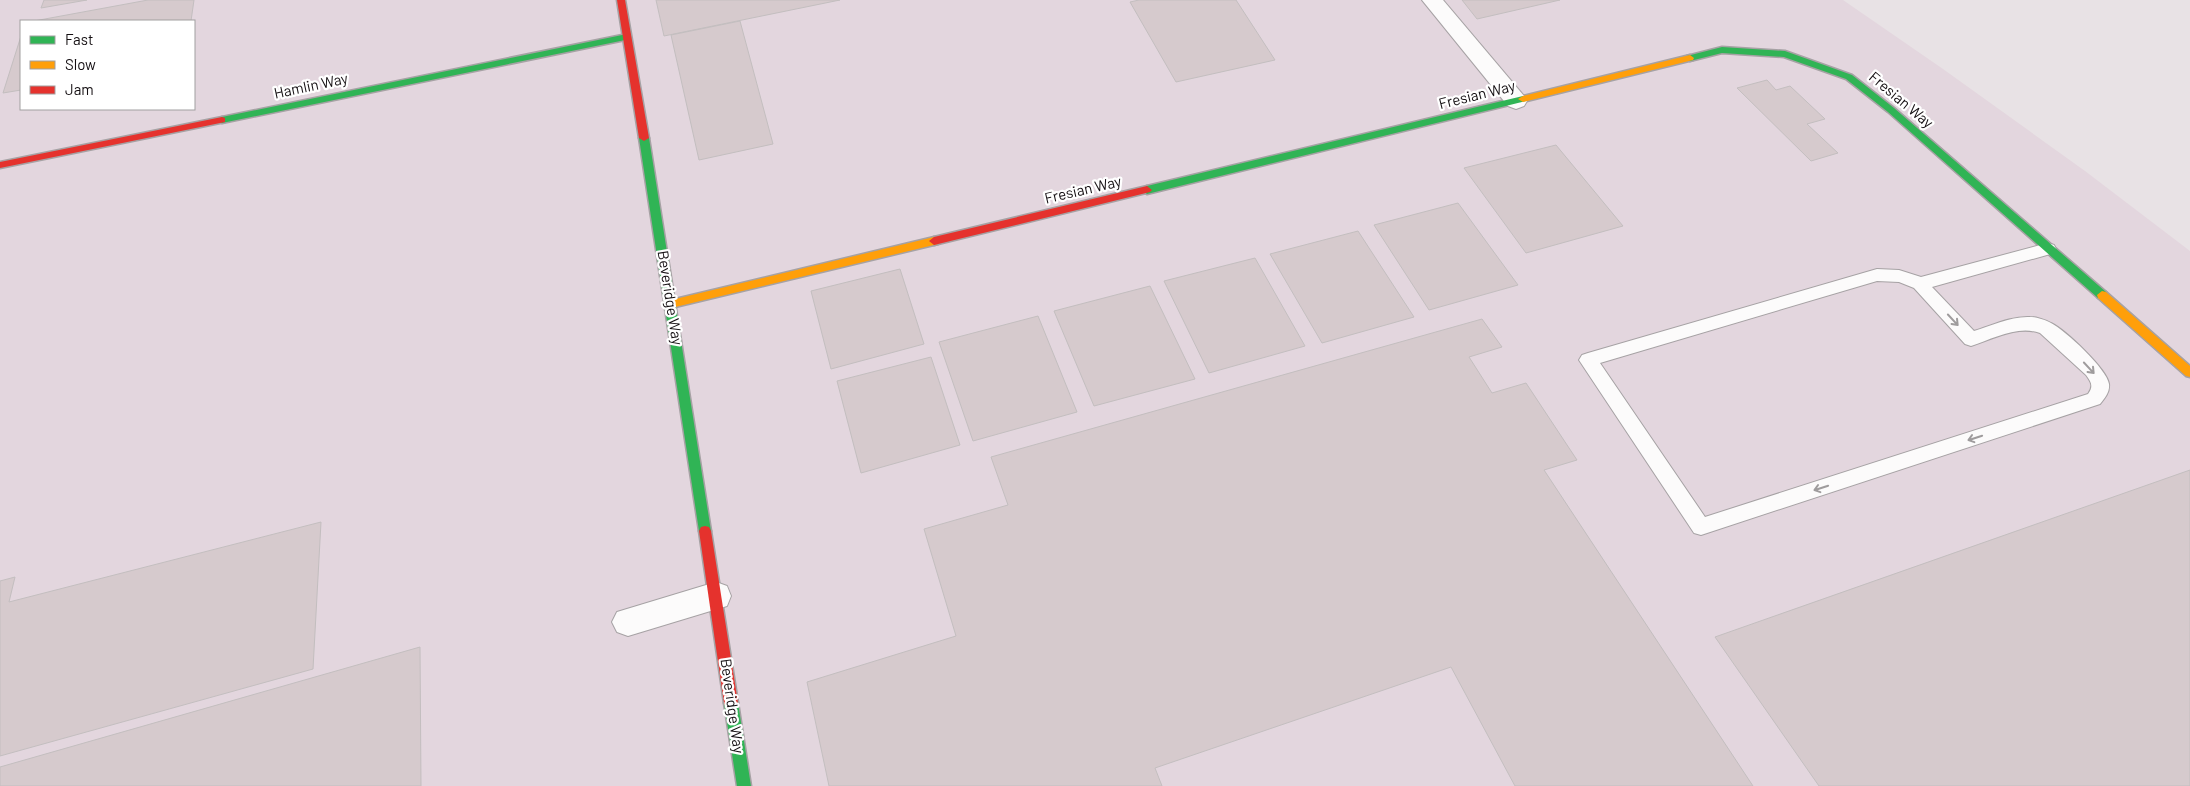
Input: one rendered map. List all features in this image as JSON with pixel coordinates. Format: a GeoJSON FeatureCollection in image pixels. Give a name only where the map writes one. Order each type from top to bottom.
{"type":"FeatureCollection","features":[{"type":"Feature","properties":{"kind":"street","name":"Beveridge Way"},"geometry":{"type":"LineString","coordinates":[[621,0],[671,304],[744,786]]}},
{"type":"Feature","properties":{"kind":"street"},"geometry":{"type":"LineString","coordinates":[[1432,0],[1516,101]]}},
{"type":"Feature","properties":{"kind":"street","name":"Hamlin Way"},"geometry":{"type":"LineString","coordinates":[[0,165],[627,37]]}},
{"type":"Feature","properties":{"kind":"street","name":"Fresian Way"},"geometry":{"type":"LineString","coordinates":[[671,304],[1722,50],[1785,54],[1849,77],[1891,110],[2190,373]]}},
{"type":"Feature","properties":{"kind":"street"},"geometry":{"type":"LineString","coordinates":[[628,622],[716,596]]}},
{"type":"Feature","properties":{"kind":"lane"},"geometry":{"type":"LineString","coordinates":[[1920,284],[1971,339],[2017,324],[2031,323],[2046,328],[2092,370],[2100,382],[2100,391],[2094,399],[1701,528],[1588,360],[1877,275],[1892,273],[1920,284],[2048,249]]}},
{"type":"Feature","properties":{"kind":"shaded area"},"geometry":{"type":"Polygon","coordinates":[[[0,0],[1843,0],[2085,171],[2190,251],[2190,786],[0,786],[0,0]]]}},
{"type":"Feature","properties":{"kind":"building"},"geometry":{"type":"Polygon","coordinates":[[[44,0],[87,0],[41,8],[44,0]]]}},
{"type":"Feature","properties":{"kind":"building"},"geometry":{"type":"Polygon","coordinates":[[[148,0],[194,0],[191,20],[39,20],[148,0]]]}},
{"type":"Feature","properties":{"kind":"building"},"geometry":{"type":"Polygon","coordinates":[[[656,0],[840,0],[664,36],[656,0]]]}},
{"type":"Feature","properties":{"kind":"building"},"geometry":{"type":"Polygon","coordinates":[[[1139,0],[1236,0],[1275,60],[1176,82],[1130,2],[1139,0]]]}},
{"type":"Feature","properties":{"kind":"building"},"geometry":{"type":"Polygon","coordinates":[[[1462,0],[1560,0],[1477,19],[1462,0]]]}},
{"type":"Feature","properties":{"kind":"building"},"geometry":{"type":"Polygon","coordinates":[[[740,21],[773,144],[699,160],[671,35],[740,21]]]}},
{"type":"Feature","properties":{"kind":"building"},"geometry":{"type":"Polygon","coordinates":[[[20,39],[20,90],[3,93],[20,39]]]}},
{"type":"Feature","properties":{"kind":"building"},"geometry":{"type":"Polygon","coordinates":[[[1767,80],[1776,90],[1790,86],[1825,119],[1807,124],[1838,153],[1811,161],[1737,88],[1767,80]]]}},
{"type":"Feature","properties":{"kind":"building"},"geometry":{"type":"Polygon","coordinates":[[[1556,145],[1623,226],[1526,253],[1464,168],[1556,145]]]}},
{"type":"Feature","properties":{"kind":"building"},"geometry":{"type":"Polygon","coordinates":[[[1458,203],[1518,285],[1429,310],[1374,225],[1458,203]]]}},
{"type":"Feature","properties":{"kind":"building"},"geometry":{"type":"Polygon","coordinates":[[[1358,231],[1414,317],[1322,343],[1270,254],[1358,231]]]}},
{"type":"Feature","properties":{"kind":"building"},"geometry":{"type":"Polygon","coordinates":[[[1255,258],[1305,346],[1209,373],[1164,281],[1255,258]]]}},
{"type":"Feature","properties":{"kind":"building"},"geometry":{"type":"Polygon","coordinates":[[[900,269],[924,344],[831,369],[811,291],[900,269]]]}},
{"type":"Feature","properties":{"kind":"building"},"geometry":{"type":"Polygon","coordinates":[[[1150,286],[1195,379],[1094,406],[1054,311],[1150,286]]]}},
{"type":"Feature","properties":{"kind":"building"},"geometry":{"type":"Polygon","coordinates":[[[1038,316],[1077,412],[973,441],[939,342],[1038,316]]]}},
{"type":"Feature","properties":{"kind":"building"},"geometry":{"type":"Polygon","coordinates":[[[1482,319],[1502,347],[1469,357],[1492,393],[1526,383],[1577,460],[1544,470],[1753,786],[1515,786],[1451,667],[1155,768],[1162,786],[829,786],[807,682],[956,636],[924,529],[1008,505],[991,457],[1482,319]]]}},
{"type":"Feature","properties":{"kind":"building"},"geometry":{"type":"Polygon","coordinates":[[[931,357],[960,445],[861,473],[837,381],[931,357]]]}},
{"type":"Feature","properties":{"kind":"building"},"geometry":{"type":"Polygon","coordinates":[[[2190,470],[2190,786],[1819,786],[1715,637],[2190,470]]]}},
{"type":"Feature","properties":{"kind":"building"},"geometry":{"type":"Polygon","coordinates":[[[321,522],[313,669],[0,756],[0,581],[15,577],[9,602],[321,522]]]}},
{"type":"Feature","properties":{"kind":"building"},"geometry":{"type":"Polygon","coordinates":[[[420,647],[421,786],[0,786],[0,767],[420,647]]]}},
{"type":"Feature","properties":{"kind":"traffic: fast"},"geometry":{"type":"LineString","coordinates":[[222,120],[627,37]]}},
{"type":"Feature","properties":{"kind":"traffic: fast"},"geometry":{"type":"LineString","coordinates":[[1690,58],[1722,50],[1785,54],[1849,77],[1891,110],[2102,295]]}},
{"type":"Feature","properties":{"kind":"traffic: fast"},"geometry":{"type":"LineString","coordinates":[[1147,190],[1523,99]]}},
{"type":"Feature","properties":{"kind":"traffic: fast"},"geometry":{"type":"LineString","coordinates":[[644,138],[705,531]]}},
{"type":"Feature","properties":{"kind":"traffic: fast"},"geometry":{"type":"LineString","coordinates":[[731,703],[744,786]]}},
{"type":"Feature","properties":{"kind":"traffic: slow"},"geometry":{"type":"LineString","coordinates":[[1523,99],[1690,58]]}},
{"type":"Feature","properties":{"kind":"traffic: slow"},"geometry":{"type":"LineString","coordinates":[[671,304],[934,241]]}},
{"type":"Feature","properties":{"kind":"traffic: slow"},"geometry":{"type":"LineString","coordinates":[[2102,295],[2190,373]]}},
{"type":"Feature","properties":{"kind":"traffic: jam"},"geometry":{"type":"LineString","coordinates":[[621,0],[644,138]]}},
{"type":"Feature","properties":{"kind":"traffic: jam"},"geometry":{"type":"LineString","coordinates":[[0,165],[222,120]]}},
{"type":"Feature","properties":{"kind":"traffic: jam"},"geometry":{"type":"LineString","coordinates":[[934,241],[1147,190]]}},
{"type":"Feature","properties":{"kind":"traffic: jam"},"geometry":{"type":"LineString","coordinates":[[705,531],[731,703]]}}]}
